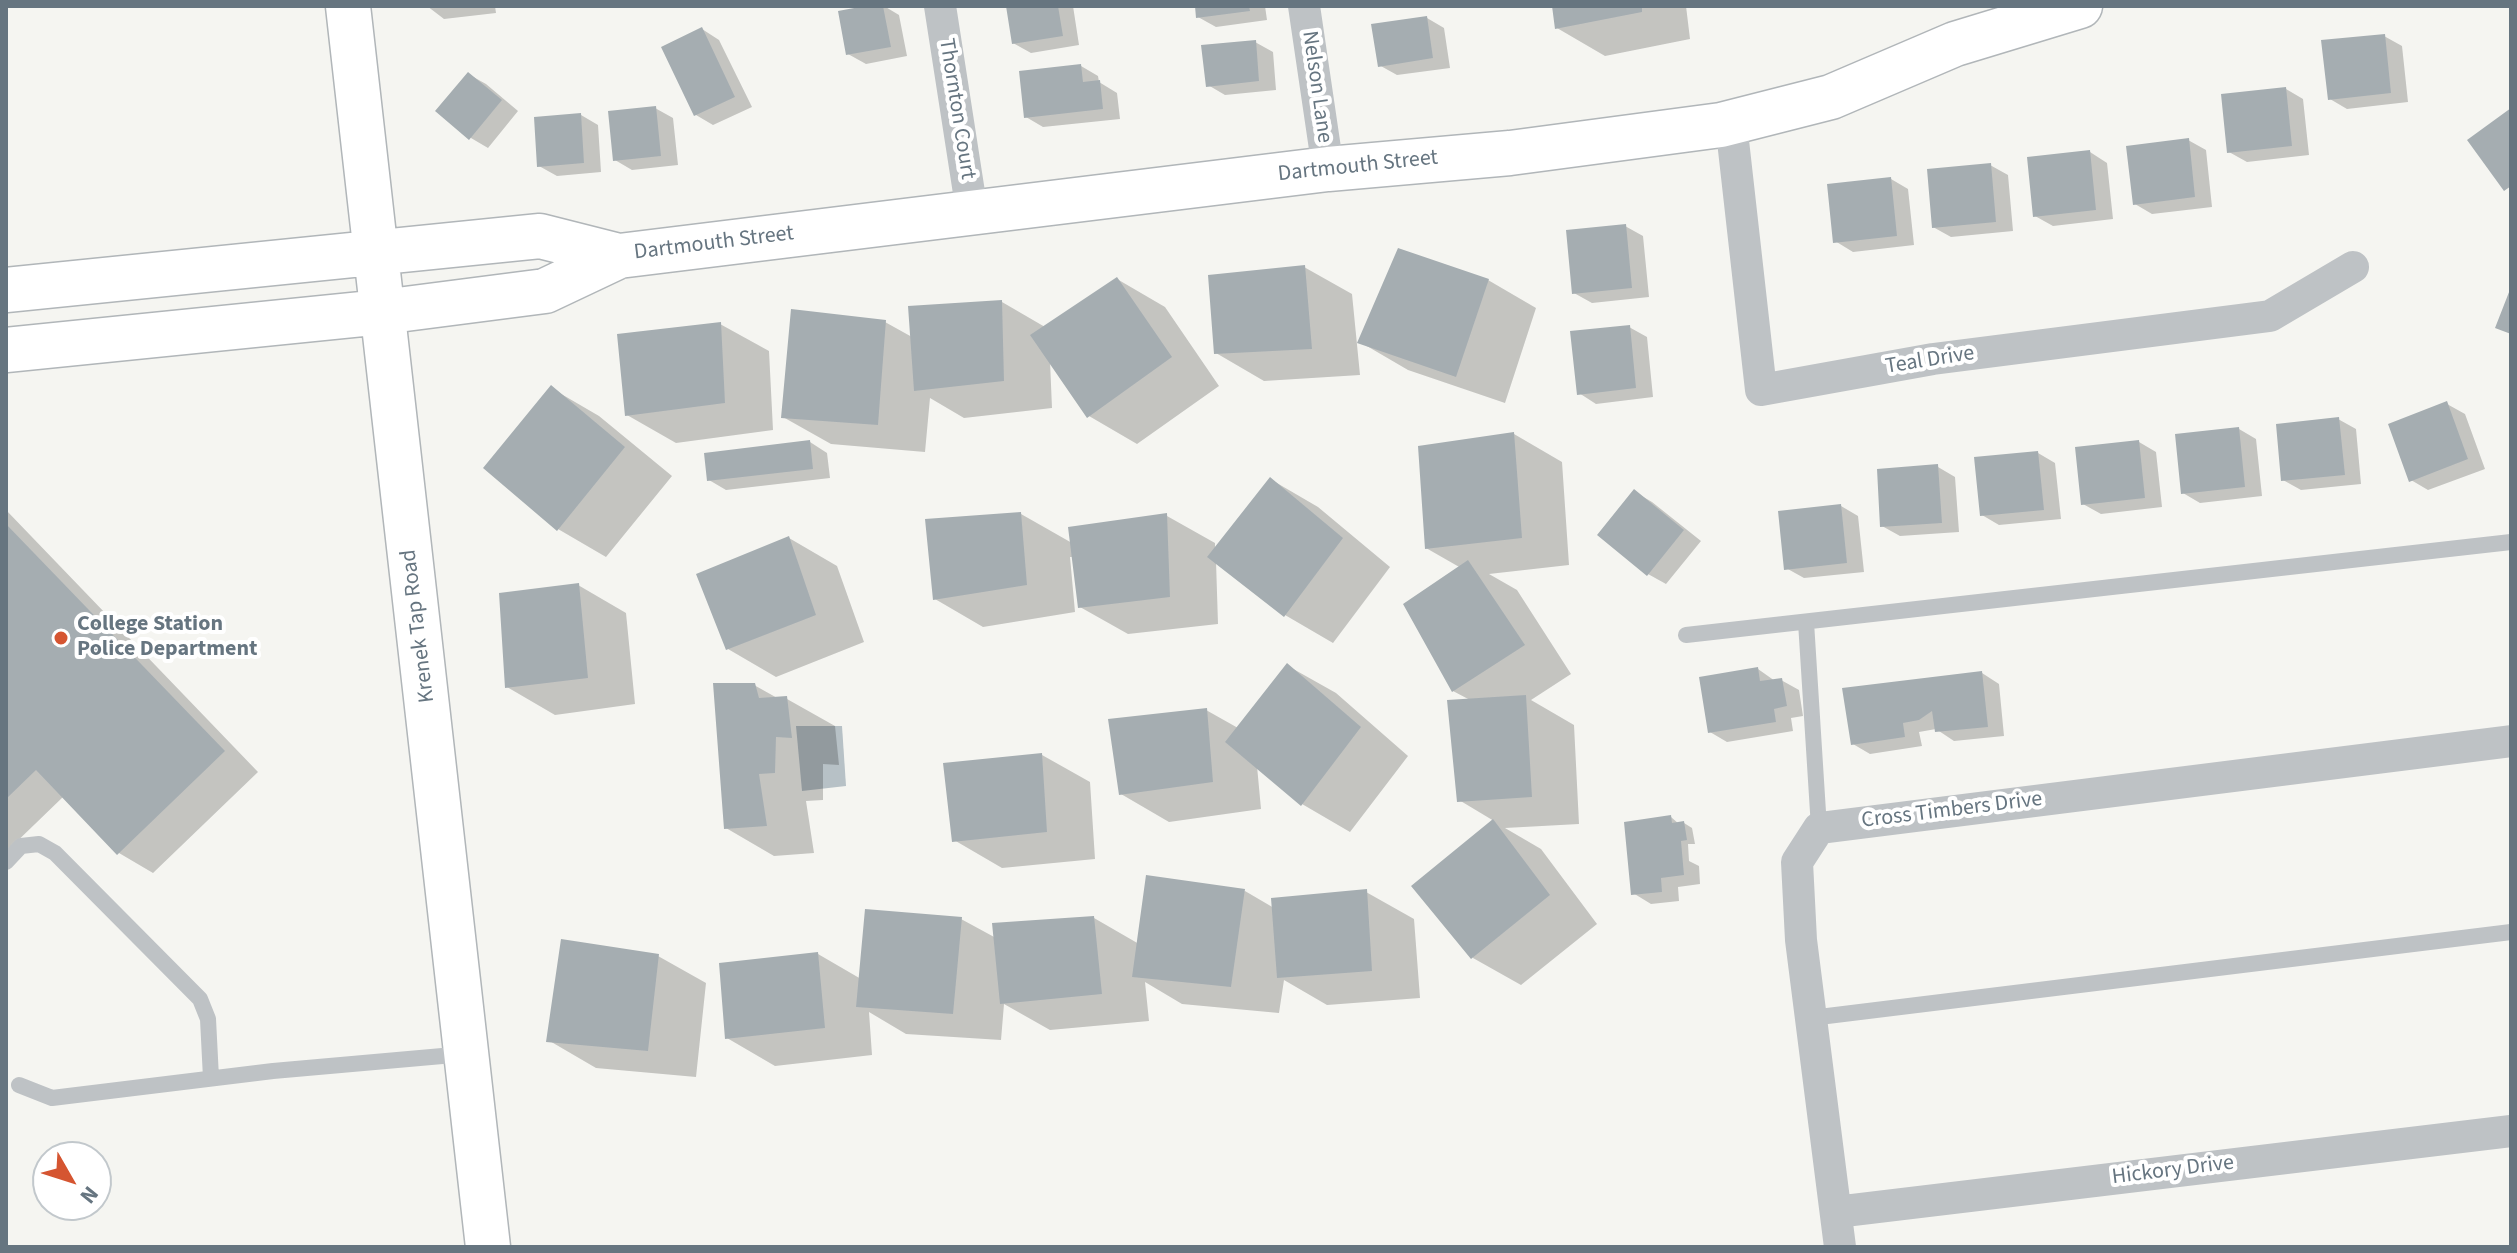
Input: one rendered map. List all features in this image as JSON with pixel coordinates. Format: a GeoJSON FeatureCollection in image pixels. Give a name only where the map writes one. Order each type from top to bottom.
{"type":"FeatureCollection","features":[{"type":"Feature","properties":{"kind":"street","name":"Krenek Tap Road"},"geometry":{"type":"LineString","coordinates":[[348,6],[488,1247]]}},
{"type":"Feature","properties":{"kind":"street","name":"Thornton Court"},"geometry":{"type":"LineString","coordinates":[[940,6],[972,212]]}},
{"type":"Feature","properties":{"kind":"street","name":"Nelson Lane"},"geometry":{"type":"LineString","coordinates":[[1304,6],[1328,169]]}},
{"type":"Feature","properties":{"kind":"street","name":"Dartmouth Street"},"geometry":{"type":"LineString","coordinates":[[6,350],[382,312],[545,291],[619,256],[1328,169],[1510,153],[1731,123],[1831,97],[1955,44],[2080,6]]}},
{"type":"Feature","properties":{"kind":"street","name":"Teal Drive"},"geometry":{"type":"LineString","coordinates":[[1731,123],[1761,390],[1933,359],[2270,316],[2353,267]]}},
{"type":"Feature","properties":{"kind":"street","name":"Dartmouth Street"},"geometry":{"type":"LineString","coordinates":[[6,290],[540,236],[619,256]]}},
{"type":"Feature","properties":{"kind":"street","name":"Cross Timbers Drive"},"geometry":{"type":"LineString","coordinates":[[1819,828],[2511,741]]}},
{"type":"Feature","properties":{"kind":"street"},"geometry":{"type":"LineString","coordinates":[[1819,828],[1797,862],[1801,940],[1840,1247]]}},
{"type":"Feature","properties":{"kind":"street","name":"Hickory Drive"},"geometry":{"type":"LineString","coordinates":[[1836,1212],[2511,1131]]}},
{"type":"Feature","properties":{"kind":"lane"},"geometry":{"type":"LineString","coordinates":[[1686,635],[2511,542]]}},
{"type":"Feature","properties":{"kind":"lane"},"geometry":{"type":"LineString","coordinates":[[1806,622],[1819,828]]}},
{"type":"Feature","properties":{"kind":"lane"},"geometry":{"type":"LineString","coordinates":[[6,862],[21,846],[39,844],[55,853],[200,999],[208,1019],[211,1078]]}},
{"type":"Feature","properties":{"kind":"lane"},"geometry":{"type":"LineString","coordinates":[[1811,1018],[2511,932]]}},
{"type":"Feature","properties":{"kind":"lane"},"geometry":{"type":"LineString","coordinates":[[19,1085],[52,1098],[211,1078],[466,1054]]}},
{"type":"Feature","properties":{"kind":"shaded area"},"geometry":{"type":"Polygon","coordinates":[[[796,726],[842,726],[846,786],[802,791],[796,726]]]}},
{"type":"Feature","properties":{"kind":"building"},"geometry":{"type":"Polygon","coordinates":[[[883,6],[891,47],[846,55],[838,11],[883,6]]]}},
{"type":"Feature","properties":{"kind":"building"},"geometry":{"type":"Polygon","coordinates":[[[1006,6],[1058,6],[1063,36],[1012,44],[1006,6]]]}},
{"type":"Feature","properties":{"kind":"building"},"geometry":{"type":"Polygon","coordinates":[[[1195,6],[1249,6],[1250,11],[1196,18],[1195,6]]]}},
{"type":"Feature","properties":{"kind":"building"},"geometry":{"type":"Polygon","coordinates":[[[1552,6],[1642,6],[1642,12],[1555,29],[1552,6]]]}},
{"type":"Feature","properties":{"kind":"building"},"geometry":{"type":"Polygon","coordinates":[[[1427,16],[1433,58],[1378,67],[1371,24],[1427,16]]]}},
{"type":"Feature","properties":{"kind":"building"},"geometry":{"type":"Polygon","coordinates":[[[702,27],[735,97],[694,116],[661,47],[702,27]]]}},
{"type":"Feature","properties":{"kind":"building"},"geometry":{"type":"Polygon","coordinates":[[[2385,34],[2391,93],[2328,100],[2321,40],[2385,34]]]}},
{"type":"Feature","properties":{"kind":"building"},"geometry":{"type":"Polygon","coordinates":[[[1256,40],[1259,81],[1206,87],[1201,45],[1256,40]]]}},
{"type":"Feature","properties":{"kind":"building"},"geometry":{"type":"Polygon","coordinates":[[[1081,64],[1083,82],[1100,80],[1103,109],[1024,118],[1019,71],[1081,64]]]}},
{"type":"Feature","properties":{"kind":"building"},"geometry":{"type":"Polygon","coordinates":[[[468,72],[502,100],[469,140],[435,111],[468,72]]]}},
{"type":"Feature","properties":{"kind":"building"},"geometry":{"type":"Polygon","coordinates":[[[2286,87],[2292,146],[2227,153],[2221,94],[2286,87]]]}},
{"type":"Feature","properties":{"kind":"building"},"geometry":{"type":"Polygon","coordinates":[[[656,106],[661,156],[613,161],[608,111],[656,106]]]}},
{"type":"Feature","properties":{"kind":"building"},"geometry":{"type":"Polygon","coordinates":[[[2511,108],[2511,186],[2504,191],[2467,140],[2511,108]]]}},
{"type":"Feature","properties":{"kind":"building"},"geometry":{"type":"Polygon","coordinates":[[[581,113],[584,163],[537,167],[534,117],[581,113]]]}},
{"type":"Feature","properties":{"kind":"building"},"geometry":{"type":"Polygon","coordinates":[[[2189,138],[2195,197],[2133,205],[2126,146],[2189,138]]]}},
{"type":"Feature","properties":{"kind":"building"},"geometry":{"type":"Polygon","coordinates":[[[2090,150],[2096,210],[2033,217],[2027,157],[2090,150]]]}},
{"type":"Feature","properties":{"kind":"building"},"geometry":{"type":"Polygon","coordinates":[[[1991,163],[1996,222],[1932,228],[1927,169],[1991,163]]]}},
{"type":"Feature","properties":{"kind":"building"},"geometry":{"type":"Polygon","coordinates":[[[1891,177],[1897,236],[1833,243],[1827,184],[1891,177]]]}},
{"type":"Feature","properties":{"kind":"building"},"geometry":{"type":"Polygon","coordinates":[[[1626,224],[1632,288],[1572,294],[1566,230],[1626,224]]]}},
{"type":"Feature","properties":{"kind":"building"},"geometry":{"type":"Polygon","coordinates":[[[1398,248],[1489,279],[1456,377],[1357,343],[1398,248]]]}},
{"type":"Feature","properties":{"kind":"building"},"geometry":{"type":"Polygon","coordinates":[[[1305,265],[1312,349],[1214,354],[1208,275],[1305,265]]]}},
{"type":"Feature","properties":{"kind":"building"},"geometry":{"type":"Polygon","coordinates":[[[1117,277],[1172,357],[1087,418],[1030,335],[1117,277]]]}},
{"type":"Feature","properties":{"kind":"building"},"geometry":{"type":"Polygon","coordinates":[[[2511,287],[2511,334],[2495,328],[2511,287]]]}},
{"type":"Feature","properties":{"kind":"building"},"geometry":{"type":"Polygon","coordinates":[[[1002,300],[1004,381],[914,391],[908,306],[1002,300]]]}},
{"type":"Feature","properties":{"kind":"building"},"geometry":{"type":"Polygon","coordinates":[[[791,309],[886,320],[878,425],[781,418],[791,309]]]}},
{"type":"Feature","properties":{"kind":"building"},"geometry":{"type":"Polygon","coordinates":[[[721,322],[725,403],[625,416],[617,334],[721,322]]]}},
{"type":"Feature","properties":{"kind":"building"},"geometry":{"type":"Polygon","coordinates":[[[1630,325],[1636,388],[1577,395],[1570,331],[1630,325]]]}},
{"type":"Feature","properties":{"kind":"building"},"geometry":{"type":"Polygon","coordinates":[[[551,385],[625,447],[557,531],[483,468],[551,385]]]}},
{"type":"Feature","properties":{"kind":"building"},"geometry":{"type":"Polygon","coordinates":[[[2447,401],[2468,459],[2409,482],[2388,424],[2447,401]]]}},
{"type":"Feature","properties":{"kind":"building"},"geometry":{"type":"Polygon","coordinates":[[[2339,417],[2345,475],[2281,481],[2276,424],[2339,417]]]}},
{"type":"Feature","properties":{"kind":"building"},"geometry":{"type":"Polygon","coordinates":[[[2239,427],[2245,487],[2181,494],[2175,434],[2239,427]]]}},
{"type":"Feature","properties":{"kind":"building"},"geometry":{"type":"Polygon","coordinates":[[[1514,432],[1522,538],[1425,549],[1418,446],[1514,432]]]}},
{"type":"Feature","properties":{"kind":"building"},"geometry":{"type":"Polygon","coordinates":[[[810,440],[813,469],[707,481],[704,453],[810,440]]]}},
{"type":"Feature","properties":{"kind":"building"},"geometry":{"type":"Polygon","coordinates":[[[2139,440],[2145,498],[2081,505],[2075,447],[2139,440]]]}},
{"type":"Feature","properties":{"kind":"building"},"geometry":{"type":"Polygon","coordinates":[[[2038,451],[2044,510],[1980,516],[1974,457],[2038,451]]]}},
{"type":"Feature","properties":{"kind":"building"},"geometry":{"type":"Polygon","coordinates":[[[1938,464],[1942,523],[1880,527],[1877,469],[1938,464]]]}},
{"type":"Feature","properties":{"kind":"building"},"geometry":{"type":"Polygon","coordinates":[[[1270,477],[1343,538],[1284,617],[1207,557],[1270,477]]]}},
{"type":"Feature","properties":{"kind":"building"},"geometry":{"type":"Polygon","coordinates":[[[1634,489],[1684,530],[1647,576],[1597,535],[1634,489]]]}},
{"type":"Feature","properties":{"kind":"building"},"geometry":{"type":"Polygon","coordinates":[[[1841,504],[1847,563],[1784,570],[1778,511],[1841,504]]]}},
{"type":"Feature","properties":{"kind":"building"},"geometry":{"type":"Polygon","coordinates":[[[1021,512],[1027,585],[933,600],[925,519],[1021,512]]]}},
{"type":"Feature","properties":{"kind":"building"},"geometry":{"type":"Polygon","coordinates":[[[1167,513],[1170,597],[1078,608],[1068,527],[1167,513]]]}},
{"type":"Feature","properties":{"kind":"building","name":"College Station Police Department"},"geometry":{"type":"Polygon","coordinates":[[[6,524],[225,751],[117,855],[36,770],[6,799],[6,524]]]}},
{"type":"Feature","properties":{"kind":"building"},"geometry":{"type":"Polygon","coordinates":[[[789,536],[816,615],[726,650],[696,574],[789,536]]]}},
{"type":"Feature","properties":{"kind":"building"},"geometry":{"type":"Polygon","coordinates":[[[1468,560],[1525,645],[1452,692],[1403,604],[1468,560]]]}},
{"type":"Feature","properties":{"kind":"building"},"geometry":{"type":"Polygon","coordinates":[[[579,583],[588,678],[505,688],[499,593],[579,583]]]}},
{"type":"Feature","properties":{"kind":"building"},"geometry":{"type":"Polygon","coordinates":[[[1287,663],[1361,727],[1301,806],[1225,742],[1287,663]]]}},
{"type":"Feature","properties":{"kind":"building"},"geometry":{"type":"Polygon","coordinates":[[[1758,667],[1760,681],[1782,678],[1787,706],[1774,709],[1776,722],[1708,733],[1699,677],[1758,667]]]}},
{"type":"Feature","properties":{"kind":"building"},"geometry":{"type":"Polygon","coordinates":[[[1982,671],[1988,727],[1935,732],[1932,711],[1919,720],[1903,723],[1905,737],[1851,745],[1842,688],[1982,671]]]}},
{"type":"Feature","properties":{"kind":"building"},"geometry":{"type":"Polygon","coordinates":[[[713,683],[755,683],[759,698],[787,696],[792,738],[776,737],[775,773],[759,774],[767,826],[724,829],[713,683]]]}},
{"type":"Feature","properties":{"kind":"building"},"geometry":{"type":"Polygon","coordinates":[[[1526,695],[1532,797],[1457,802],[1447,700],[1526,695]]]}},
{"type":"Feature","properties":{"kind":"building"},"geometry":{"type":"Polygon","coordinates":[[[1207,708],[1213,782],[1119,795],[1108,719],[1207,708]]]}},
{"type":"Feature","properties":{"kind":"building"},"geometry":{"type":"Polygon","coordinates":[[[1042,753],[1047,832],[952,842],[943,763],[1042,753]]]}},
{"type":"Feature","properties":{"kind":"building"},"geometry":{"type":"Polygon","coordinates":[[[1671,815],[1672,823],[1684,821],[1687,840],[1681,841],[1684,875],[1661,878],[1662,892],[1631,895],[1624,822],[1671,815]]]}},
{"type":"Feature","properties":{"kind":"building"},"geometry":{"type":"Polygon","coordinates":[[[1493,819],[1550,895],[1471,959],[1411,886],[1493,819]]]}},
{"type":"Feature","properties":{"kind":"building"},"geometry":{"type":"Polygon","coordinates":[[[1146,875],[1245,889],[1231,987],[1132,977],[1146,875]]]}},
{"type":"Feature","properties":{"kind":"building"},"geometry":{"type":"Polygon","coordinates":[[[1367,889],[1372,971],[1277,978],[1271,898],[1367,889]]]}},
{"type":"Feature","properties":{"kind":"building"},"geometry":{"type":"Polygon","coordinates":[[[865,909],[962,917],[953,1014],[856,1007],[865,909]]]}},
{"type":"Feature","properties":{"kind":"building"},"geometry":{"type":"Polygon","coordinates":[[[1094,916],[1102,994],[1000,1004],[992,923],[1094,916]]]}},
{"type":"Feature","properties":{"kind":"building"},"geometry":{"type":"Polygon","coordinates":[[[561,939],[659,954],[648,1051],[546,1042],[561,939]]]}},
{"type":"Feature","properties":{"kind":"building"},"geometry":{"type":"Polygon","coordinates":[[[818,952],[825,1028],[725,1039],[719,963],[818,952]]]}},
{"type":"Feature","properties":{"kind":"place","name":"College Station Police Department"},"geometry":{"type":"Point","coordinates":[61,638]}}]}
